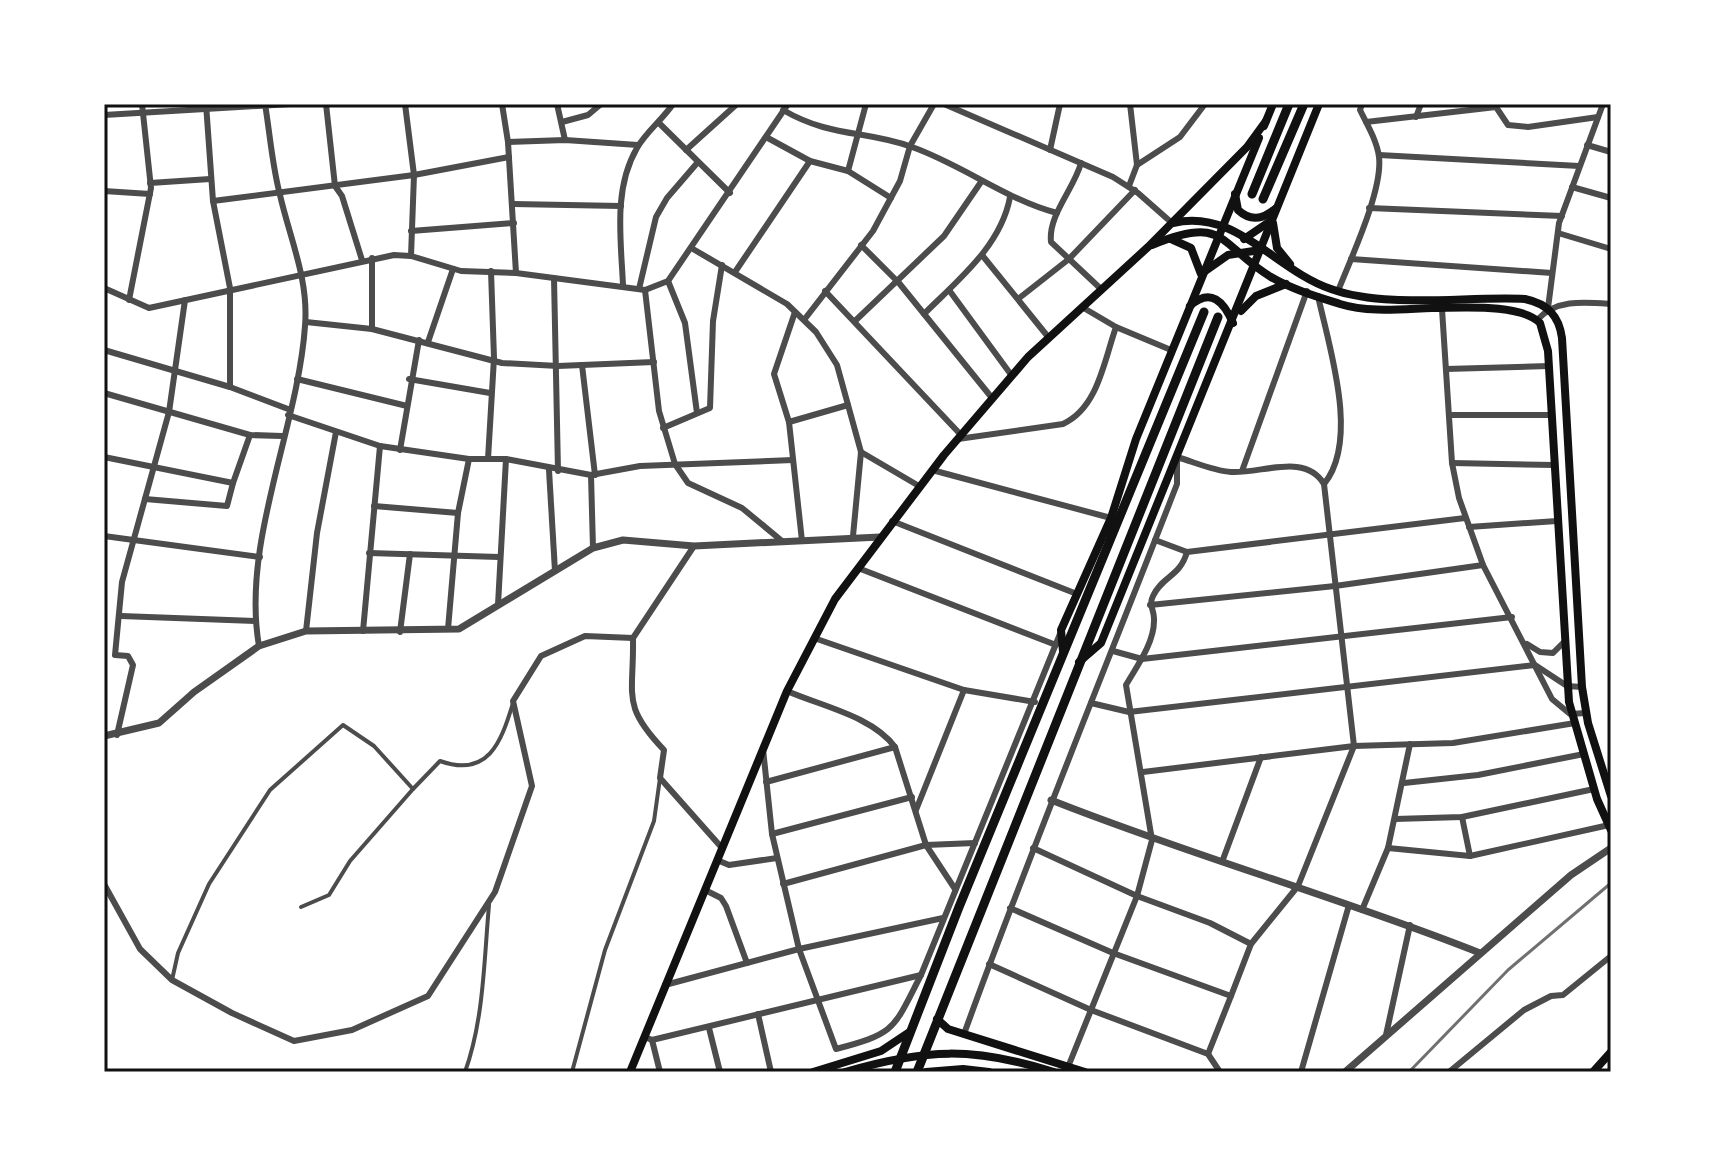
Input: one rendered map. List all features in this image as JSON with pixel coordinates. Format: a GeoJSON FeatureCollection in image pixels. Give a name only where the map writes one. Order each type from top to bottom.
{"type":"FeatureCollection","features":[{"type":"Feature","properties":{"kind":"main road"},"geometry":{"type":"LineString","coordinates":[[1060,648],[1061,630],[1111,518],[1136,439],[1221,223],[1273,104]]}},
{"type":"Feature","properties":{"kind":"main road"},"geometry":{"type":"LineString","coordinates":[[1252,194],[1289,104]]}},
{"type":"Feature","properties":{"kind":"main road"},"geometry":{"type":"LineString","coordinates":[[1263,199],[1304,104]]}},
{"type":"Feature","properties":{"kind":"main road"},"geometry":{"type":"LineString","coordinates":[[1079,662],[1101,643],[1319,104]]}},
{"type":"Feature","properties":{"kind":"main road"},"geometry":{"type":"LineString","coordinates":[[630,1072],[649,1038],[665,985],[787,691],[835,599],[919,486],[992,398],[1049,338],[1172,223],[1247,147],[1266,121]]}},
{"type":"Feature","properties":{"kind":"main road"},"geometry":{"type":"LineString","coordinates":[[1236,189],[1237,207],[1248,217],[1262,218],[1274,213]]}},
{"type":"Feature","properties":{"kind":"main road"},"geometry":{"type":"LineString","coordinates":[[1228,240],[1247,238],[1274,213]]}},
{"type":"Feature","properties":{"kind":"main road"},"geometry":{"type":"LineString","coordinates":[[1274,213],[1272,230],[1277,248],[1302,276]]}},
{"type":"Feature","properties":{"kind":"main road"},"geometry":{"type":"LineString","coordinates":[[1172,223],[1200,219],[1221,223],[1302,276],[1338,291],[1361,296],[1525,299],[1548,308],[1558,322],[1562,338],[1582,687],[1586,713],[1611,796]]}},
{"type":"Feature","properties":{"kind":"main road"},"geometry":{"type":"LineString","coordinates":[[1148,247],[1186,233],[1216,236],[1228,240],[1255,265],[1286,284],[1343,305],[1382,310],[1517,311],[1537,320],[1547,344],[1549,366],[1567,686],[1573,719],[1594,789],[1610,828]]}},
{"type":"Feature","properties":{"kind":"main road"},"geometry":{"type":"LineString","coordinates":[[1148,247],[1177,239],[1191,248],[1201,274]]}},
{"type":"Feature","properties":{"kind":"main road"},"geometry":{"type":"LineString","coordinates":[[1201,274],[1228,255],[1260,250]]}},
{"type":"Feature","properties":{"kind":"main road"},"geometry":{"type":"LineString","coordinates":[[1234,320],[1256,296],[1286,284]]}},
{"type":"Feature","properties":{"kind":"main road"},"geometry":{"type":"LineString","coordinates":[[1187,310],[1199,299],[1216,298],[1234,320]]}},
{"type":"Feature","properties":{"kind":"main road"},"geometry":{"type":"LineString","coordinates":[[895,1072],[1060,648],[1204,312]]}},
{"type":"Feature","properties":{"kind":"main road"},"geometry":{"type":"LineString","coordinates":[[917,1072],[1218,317]]}},
{"type":"Feature","properties":{"kind":"main road"},"geometry":{"type":"LineString","coordinates":[[937,1019],[944,1027],[1085,1072]]}},
{"type":"Feature","properties":{"kind":"main road"},"geometry":{"type":"LineString","coordinates":[[843,1068],[888,1048],[908,1033]]}},
{"type":"Feature","properties":{"kind":"main road"},"geometry":{"type":"LineString","coordinates":[[813,1072],[916,1056],[972,1052],[1003,1057],[1054,1072]]}},
{"type":"Feature","properties":{"kind":"main road"},"geometry":{"type":"LineString","coordinates":[[1593,1072],[1611,1052]]}},
{"type":"Feature","properties":{"kind":"main road"},"geometry":{"type":"LineString","coordinates":[[926,1072],[963,1069],[989,1072]]}},
{"type":"Feature","properties":{"kind":"street"},"geometry":{"type":"LineString","coordinates":[[129,300],[150,194],[142,104]]}},
{"type":"Feature","properties":{"kind":"street"},"geometry":{"type":"LineString","coordinates":[[259,646],[255,621],[260,557],[306,322],[302,273],[279,193],[265,104]]}},
{"type":"Feature","properties":{"kind":"street"},"geometry":{"type":"LineString","coordinates":[[150,194],[104,189],[104,115],[290,104]]}},
{"type":"Feature","properties":{"kind":"street"},"geometry":{"type":"LineString","coordinates":[[326,104],[335,186],[342,196],[362,260]]}},
{"type":"Feature","properties":{"kind":"street"},"geometry":{"type":"LineString","coordinates":[[347,104],[390,104]]}},
{"type":"Feature","properties":{"kind":"street"},"geometry":{"type":"LineString","coordinates":[[405,104],[414,175],[411,256]]}},
{"type":"Feature","properties":{"kind":"street"},"geometry":{"type":"LineString","coordinates":[[502,104],[508,142],[516,273]]}},
{"type":"Feature","properties":{"kind":"street"},"geometry":{"type":"LineString","coordinates":[[557,104],[565,140]]}},
{"type":"Feature","properties":{"kind":"street"},"geometry":{"type":"LineString","coordinates":[[562,122],[588,115],[601,104]]}},
{"type":"Feature","properties":{"kind":"street"},"geometry":{"type":"LineString","coordinates":[[623,285],[621,206],[628,167],[638,145],[673,104]]}},
{"type":"Feature","properties":{"kind":"street"},"geometry":{"type":"LineString","coordinates":[[686,150],[737,104]]}},
{"type":"Feature","properties":{"kind":"street"},"geometry":{"type":"LineString","coordinates":[[848,171],[866,104]]}},
{"type":"Feature","properties":{"kind":"street"},"geometry":{"type":"LineString","coordinates":[[804,320],[861,245],[891,198],[910,146],[934,104]]}},
{"type":"Feature","properties":{"kind":"street"},"geometry":{"type":"LineString","coordinates":[[944,104],[1132,188],[1172,223]]}},
{"type":"Feature","properties":{"kind":"street"},"geometry":{"type":"LineString","coordinates":[[1050,150],[1060,104]]}},
{"type":"Feature","properties":{"kind":"street"},"geometry":{"type":"LineString","coordinates":[[1018,299],[1069,259],[1132,188],[1137,165],[1130,104]]}},
{"type":"Feature","properties":{"kind":"street"},"geometry":{"type":"LineString","coordinates":[[1137,165],[1180,137],[1205,104]]}},
{"type":"Feature","properties":{"kind":"street"},"geometry":{"type":"LineString","coordinates":[[1338,291],[1369,208],[1379,171],[1379,155],[1360,110],[1362,104]]}},
{"type":"Feature","properties":{"kind":"street"},"geometry":{"type":"LineString","coordinates":[[1416,117],[1421,104]]}},
{"type":"Feature","properties":{"kind":"street"},"geometry":{"type":"LineString","coordinates":[[1537,320],[1548,308],[1562,216],[1603,104]]}},
{"type":"Feature","properties":{"kind":"street"},"geometry":{"type":"LineString","coordinates":[[1366,122],[1495,106],[1508,125],[1528,127],[1598,117]]}},
{"type":"Feature","properties":{"kind":"street"},"geometry":{"type":"LineString","coordinates":[[206,107],[210,179],[230,288],[230,387]]}},
{"type":"Feature","properties":{"kind":"street"},"geometry":{"type":"LineString","coordinates":[[105,291],[149,308],[372,258],[411,256],[453,269],[516,273],[642,289],[668,281],[693,249],[786,107],[811,126],[910,146],[1010,197],[1057,213]]}},
{"type":"Feature","properties":{"kind":"street"},"geometry":{"type":"LineString","coordinates":[[659,123],[730,193]]}},
{"type":"Feature","properties":{"kind":"street"},"geometry":{"type":"LineString","coordinates":[[766,137],[810,161],[848,171],[891,198]]}},
{"type":"Feature","properties":{"kind":"street"},"geometry":{"type":"LineString","coordinates":[[508,142],[565,140],[638,145]]}},
{"type":"Feature","properties":{"kind":"street"},"geometry":{"type":"LineString","coordinates":[[1587,145],[1611,152]]}},
{"type":"Feature","properties":{"kind":"street"},"geometry":{"type":"LineString","coordinates":[[1379,155],[1579,166]]}},
{"type":"Feature","properties":{"kind":"street"},"geometry":{"type":"LineString","coordinates":[[213,201],[414,175],[509,157]]}},
{"type":"Feature","properties":{"kind":"street"},"geometry":{"type":"LineString","coordinates":[[735,272],[810,161]]}},
{"type":"Feature","properties":{"kind":"street"},"geometry":{"type":"LineString","coordinates":[[698,162],[667,198],[656,217],[642,289],[663,428],[675,464],[688,483],[742,508],[782,541]]}},
{"type":"Feature","properties":{"kind":"street"},"geometry":{"type":"LineString","coordinates":[[1081,163],[1075,184],[1057,213],[1051,242],[1101,289]]}},
{"type":"Feature","properties":{"kind":"street"},"geometry":{"type":"LineString","coordinates":[[150,183],[210,179]]}},
{"type":"Feature","properties":{"kind":"street"},"geometry":{"type":"LineString","coordinates":[[855,321],[899,283],[944,236],[981,182]]}},
{"type":"Feature","properties":{"kind":"street"},"geometry":{"type":"LineString","coordinates":[[1572,187],[1611,198]]}},
{"type":"Feature","properties":{"kind":"street"},"geometry":{"type":"LineString","coordinates":[[924,314],[982,255],[1006,215],[1010,197]]}},
{"type":"Feature","properties":{"kind":"street"},"geometry":{"type":"LineString","coordinates":[[513,204],[621,206]]}},
{"type":"Feature","properties":{"kind":"street"},"geometry":{"type":"LineString","coordinates":[[1369,208],[1562,216]]}},
{"type":"Feature","properties":{"kind":"street"},"geometry":{"type":"LineString","coordinates":[[411,231],[514,223]]}},
{"type":"Feature","properties":{"kind":"street"},"geometry":{"type":"LineString","coordinates":[[1558,233],[1611,249]]}},
{"type":"Feature","properties":{"kind":"street"},"geometry":{"type":"LineString","coordinates":[[861,245],[899,283],[992,398]]}},
{"type":"Feature","properties":{"kind":"street"},"geometry":{"type":"LineString","coordinates":[[693,249],[735,272],[795,312],[816,332],[837,365],[861,452],[853,536]]}},
{"type":"Feature","properties":{"kind":"street"},"geometry":{"type":"LineString","coordinates":[[982,255],[1049,338]]}},
{"type":"Feature","properties":{"kind":"street"},"geometry":{"type":"LineString","coordinates":[[372,258],[372,329]]}},
{"type":"Feature","properties":{"kind":"street"},"geometry":{"type":"LineString","coordinates":[[1351,259],[1552,273]]}},
{"type":"Feature","properties":{"kind":"street"},"geometry":{"type":"LineString","coordinates":[[663,428],[710,408],[713,321],[722,265]]}},
{"type":"Feature","properties":{"kind":"street"},"geometry":{"type":"LineString","coordinates":[[428,342],[453,269]]}},
{"type":"Feature","properties":{"kind":"street"},"geometry":{"type":"LineString","coordinates":[[488,459],[494,358],[491,271]]}},
{"type":"Feature","properties":{"kind":"street"},"geometry":{"type":"LineString","coordinates":[[554,278],[558,471]]}},
{"type":"Feature","properties":{"kind":"street"},"geometry":{"type":"LineString","coordinates":[[668,281],[685,323],[697,413]]}},
{"type":"Feature","properties":{"kind":"street"},"geometry":{"type":"LineString","coordinates":[[949,290],[1012,376]]}},
{"type":"Feature","properties":{"kind":"street"},"geometry":{"type":"LineString","coordinates":[[825,291],[959,437],[1063,424],[1079,416],[1090,400],[1116,327]]}},
{"type":"Feature","properties":{"kind":"street"},"geometry":{"type":"LineString","coordinates":[[1242,471],[1307,291]]}},
{"type":"Feature","properties":{"kind":"street"},"geometry":{"type":"LineString","coordinates":[[1318,296],[1332,354],[1341,448],[1333,474],[1324,484]]}},
{"type":"Feature","properties":{"kind":"street"},"geometry":{"type":"LineString","coordinates":[[117,735],[133,665],[128,656],[115,655],[122,582],[169,412],[185,300]]}},
{"type":"Feature","properties":{"kind":"street"},"geometry":{"type":"LineString","coordinates":[[1548,308],[1580,302],[1611,304]]}},
{"type":"Feature","properties":{"kind":"street"},"geometry":{"type":"LineString","coordinates":[[1082,307],[1116,327],[1171,350]]}},
{"type":"Feature","properties":{"kind":"street"},"geometry":{"type":"LineString","coordinates":[[1442,309],[1452,463],[1465,518],[1483,565],[1552,699],[1573,719]]}},
{"type":"Feature","properties":{"kind":"street"},"geometry":{"type":"LineString","coordinates":[[795,312],[774,374],[789,422],[802,541]]}},
{"type":"Feature","properties":{"kind":"street"},"geometry":{"type":"LineString","coordinates":[[306,322],[372,329],[494,358],[502,363],[558,366],[654,362]]}},
{"type":"Feature","properties":{"kind":"street"},"geometry":{"type":"LineString","coordinates":[[400,450],[409,379],[419,340]]}},
{"type":"Feature","properties":{"kind":"street"},"geometry":{"type":"LineString","coordinates":[[104,350],[230,387],[336,432],[400,450],[469,459],[506,459],[549,470],[593,475],[675,464],[793,460]]}},
{"type":"Feature","properties":{"kind":"street"},"geometry":{"type":"LineString","coordinates":[[582,365],[593,475],[593,548]]}},
{"type":"Feature","properties":{"kind":"street"},"geometry":{"type":"LineString","coordinates":[[1446,369],[1549,366]]}},
{"type":"Feature","properties":{"kind":"street"},"geometry":{"type":"LineString","coordinates":[[297,379],[407,406]]}},
{"type":"Feature","properties":{"kind":"street"},"geometry":{"type":"LineString","coordinates":[[409,379],[490,393]]}},
{"type":"Feature","properties":{"kind":"street"},"geometry":{"type":"LineString","coordinates":[[104,393],[250,435],[282,436]]}},
{"type":"Feature","properties":{"kind":"street"},"geometry":{"type":"LineString","coordinates":[[789,422],[848,405]]}},
{"type":"Feature","properties":{"kind":"street"},"geometry":{"type":"LineString","coordinates":[[1449,415],[1552,415]]}},
{"type":"Feature","properties":{"kind":"street"},"geometry":{"type":"LineString","coordinates":[[306,631],[317,533],[336,432]]}},
{"type":"Feature","properties":{"kind":"street"},"geometry":{"type":"LineString","coordinates":[[145,499],[227,506],[250,435]]}},
{"type":"Feature","properties":{"kind":"street"},"geometry":{"type":"LineString","coordinates":[[363,631],[380,446]]}},
{"type":"Feature","properties":{"kind":"street"},"geometry":{"type":"LineString","coordinates":[[861,452],[919,486]]}},
{"type":"Feature","properties":{"kind":"street"},"geometry":{"type":"LineString","coordinates":[[104,457],[233,483]]}},
{"type":"Feature","properties":{"kind":"street"},"geometry":{"type":"LineString","coordinates":[[964,1034],[1051,800],[1113,651],[1177,484],[1177,457],[1230,472],[1297,467],[1310,470],[1324,484],[1354,746],[1298,886],[1251,944],[1208,1054]]}},
{"type":"Feature","properties":{"kind":"street"},"geometry":{"type":"LineString","coordinates":[[448,629],[458,513],[469,459]]}},
{"type":"Feature","properties":{"kind":"street"},"geometry":{"type":"LineString","coordinates":[[498,605],[506,459]]}},
{"type":"Feature","properties":{"kind":"street"},"geometry":{"type":"LineString","coordinates":[[1452,463],[1554,465]]}},
{"type":"Feature","properties":{"kind":"street"},"geometry":{"type":"LineString","coordinates":[[549,470],[555,571]]}},
{"type":"Feature","properties":{"kind":"street"},"geometry":{"type":"LineString","coordinates":[[932,470],[1111,518]]}},
{"type":"Feature","properties":{"kind":"street"},"geometry":{"type":"LineString","coordinates":[[374,506],[458,513]]}},
{"type":"Feature","properties":{"kind":"street"},"geometry":{"type":"LineString","coordinates":[[1155,540],[1187,552],[1465,518]]}},
{"type":"Feature","properties":{"kind":"street"},"geometry":{"type":"LineString","coordinates":[[892,521],[1077,594]]}},
{"type":"Feature","properties":{"kind":"street"},"geometry":{"type":"LineString","coordinates":[[1469,527],[1557,521]]}},
{"type":"Feature","properties":{"kind":"street"},"geometry":{"type":"LineString","coordinates":[[104,536],[260,557]]}},
{"type":"Feature","properties":{"kind":"street"},"geometry":{"type":"LineString","coordinates":[[104,736],[159,723],[194,692],[259,646],[306,631],[459,629],[593,548],[623,540],[694,546],[880,537]]}},
{"type":"Feature","properties":{"kind":"street"},"geometry":{"type":"LineString","coordinates":[[572,1072],[605,950],[654,821],[664,750],[640,725],[631,707],[633,638],[694,546]]}},
{"type":"Feature","properties":{"kind":"street"},"geometry":{"type":"LineString","coordinates":[[1068,1069],[1137,896],[1152,840],[1126,685],[1142,659],[1155,623],[1150,605],[1160,585],[1182,568],[1187,552]]}},
{"type":"Feature","properties":{"kind":"street"},"geometry":{"type":"LineString","coordinates":[[369,553],[499,557]]}},
{"type":"Feature","properties":{"kind":"street"},"geometry":{"type":"LineString","coordinates":[[400,632],[410,554]]}},
{"type":"Feature","properties":{"kind":"street"},"geometry":{"type":"LineString","coordinates":[[1150,605],[1335,586],[1483,565]]}},
{"type":"Feature","properties":{"kind":"street"},"geometry":{"type":"LineString","coordinates":[[836,1049],[882,1037],[895,1026],[921,975],[1060,648],[858,568]]}},
{"type":"Feature","properties":{"kind":"street"},"geometry":{"type":"LineString","coordinates":[[121,616],[255,621]]}},
{"type":"Feature","properties":{"kind":"street"},"geometry":{"type":"LineString","coordinates":[[1113,651],[1142,659],[1512,617]]}},
{"type":"Feature","properties":{"kind":"street"},"geometry":{"type":"LineString","coordinates":[[301,907],[329,895],[350,861],[440,761],[456,767],[478,764],[501,741],[513,701],[541,656],[585,636],[633,638]]}},
{"type":"Feature","properties":{"kind":"street"},"geometry":{"type":"LineString","coordinates":[[814,638],[964,690],[1035,702]]}},
{"type":"Feature","properties":{"kind":"street"},"geometry":{"type":"LineString","coordinates":[[1524,642],[1548,653],[1557,651],[1564,642]]}},
{"type":"Feature","properties":{"kind":"street"},"geometry":{"type":"LineString","coordinates":[[1091,703],[1129,712],[1535,665],[1567,686],[1582,687]]}},
{"type":"Feature","properties":{"kind":"street"},"geometry":{"type":"LineString","coordinates":[[916,811],[964,690]]}},
{"type":"Feature","properties":{"kind":"street"},"geometry":{"type":"LineString","coordinates":[[787,691],[876,728],[895,747],[926,845],[955,889]]}},
{"type":"Feature","properties":{"kind":"street"},"geometry":{"type":"LineString","coordinates":[[104,884],[140,949],[172,980],[232,1013],[294,1041],[352,1030],[428,996],[489,901],[532,786],[513,701]]}},
{"type":"Feature","properties":{"kind":"street"},"geometry":{"type":"LineString","coordinates":[[1143,772],[1354,746],[1453,743],[1573,719],[1586,713]]}},
{"type":"Feature","properties":{"kind":"street"},"geometry":{"type":"LineString","coordinates":[[172,980],[178,953],[209,884],[270,790],[343,725],[374,746],[413,789]]}},
{"type":"Feature","properties":{"kind":"street"},"geometry":{"type":"LineString","coordinates":[[1362,910],[1388,848],[1410,744]]}},
{"type":"Feature","properties":{"kind":"street"},"geometry":{"type":"LineString","coordinates":[[766,782],[895,747]]}},
{"type":"Feature","properties":{"kind":"street"},"geometry":{"type":"LineString","coordinates":[[763,749],[772,834],[799,949],[843,1068]]}},
{"type":"Feature","properties":{"kind":"street"},"geometry":{"type":"LineString","coordinates":[[1404,783],[1478,775],[1584,754]]}},
{"type":"Feature","properties":{"kind":"street"},"geometry":{"type":"LineString","coordinates":[[1222,862],[1261,757]]}},
{"type":"Feature","properties":{"kind":"street"},"geometry":{"type":"LineString","coordinates":[[660,778],[722,848]]}},
{"type":"Feature","properties":{"kind":"street"},"geometry":{"type":"LineString","coordinates":[[1395,819],[1462,817],[1594,789]]}},
{"type":"Feature","properties":{"kind":"street"},"geometry":{"type":"LineString","coordinates":[[772,834],[912,797]]}},
{"type":"Feature","properties":{"kind":"street"},"geometry":{"type":"LineString","coordinates":[[1051,800],[1152,840],[1298,886],[1480,953]]}},
{"type":"Feature","properties":{"kind":"street"},"geometry":{"type":"LineString","coordinates":[[1462,817],[1470,856]]}},
{"type":"Feature","properties":{"kind":"street"},"geometry":{"type":"LineString","coordinates":[[1388,848],[1470,856],[1610,828]]}},
{"type":"Feature","properties":{"kind":"street"},"geometry":{"type":"LineString","coordinates":[[783,884],[926,845],[975,843]]}},
{"type":"Feature","properties":{"kind":"street"},"geometry":{"type":"LineString","coordinates":[[1033,848],[1137,896],[1210,923],[1251,944]]}},
{"type":"Feature","properties":{"kind":"street"},"geometry":{"type":"LineString","coordinates":[[1345,1072],[1571,875],[1611,848]]}},
{"type":"Feature","properties":{"kind":"street"},"geometry":{"type":"LineString","coordinates":[[717,860],[729,865],[777,858]]}},
{"type":"Feature","properties":{"kind":"street"},"geometry":{"type":"LineString","coordinates":[[705,890],[721,898],[726,906],[747,963]]}},
{"type":"Feature","properties":{"kind":"street"},"geometry":{"type":"LineString","coordinates":[[465,1072],[472,1053],[481,993],[489,901]]}},
{"type":"Feature","properties":{"kind":"street"},"geometry":{"type":"LineString","coordinates":[[1301,1072],[1349,905]]}},
{"type":"Feature","properties":{"kind":"street"},"geometry":{"type":"LineString","coordinates":[[1010,908],[1113,953],[1231,996]]}},
{"type":"Feature","properties":{"kind":"street"},"geometry":{"type":"LineString","coordinates":[[665,985],[799,949],[943,918]]}},
{"type":"Feature","properties":{"kind":"street"},"geometry":{"type":"LineString","coordinates":[[1385,1040],[1410,925]]}},
{"type":"Feature","properties":{"kind":"street"},"geometry":{"type":"LineString","coordinates":[[1449,1072],[1524,1010],[1551,996],[1563,995],[1611,956]]}},
{"type":"Feature","properties":{"kind":"street"},"geometry":{"type":"LineString","coordinates":[[989,964],[1091,1010],[1208,1054],[1220,1072]]}},
{"type":"Feature","properties":{"kind":"street"},"geometry":{"type":"LineString","coordinates":[[660,1072],[649,1038],[709,1028],[921,975]]}},
{"type":"Feature","properties":{"kind":"street"},"geometry":{"type":"LineString","coordinates":[[758,1014],[771,1072]]}},
{"type":"Feature","properties":{"kind":"street"},"geometry":{"type":"LineString","coordinates":[[709,1028],[720,1072]]}},
{"type":"Feature","properties":{"kind":"railway"},"geometry":{"type":"LineString","coordinates":[[1409,1072],[1508,970],[1611,883]]}}]}
